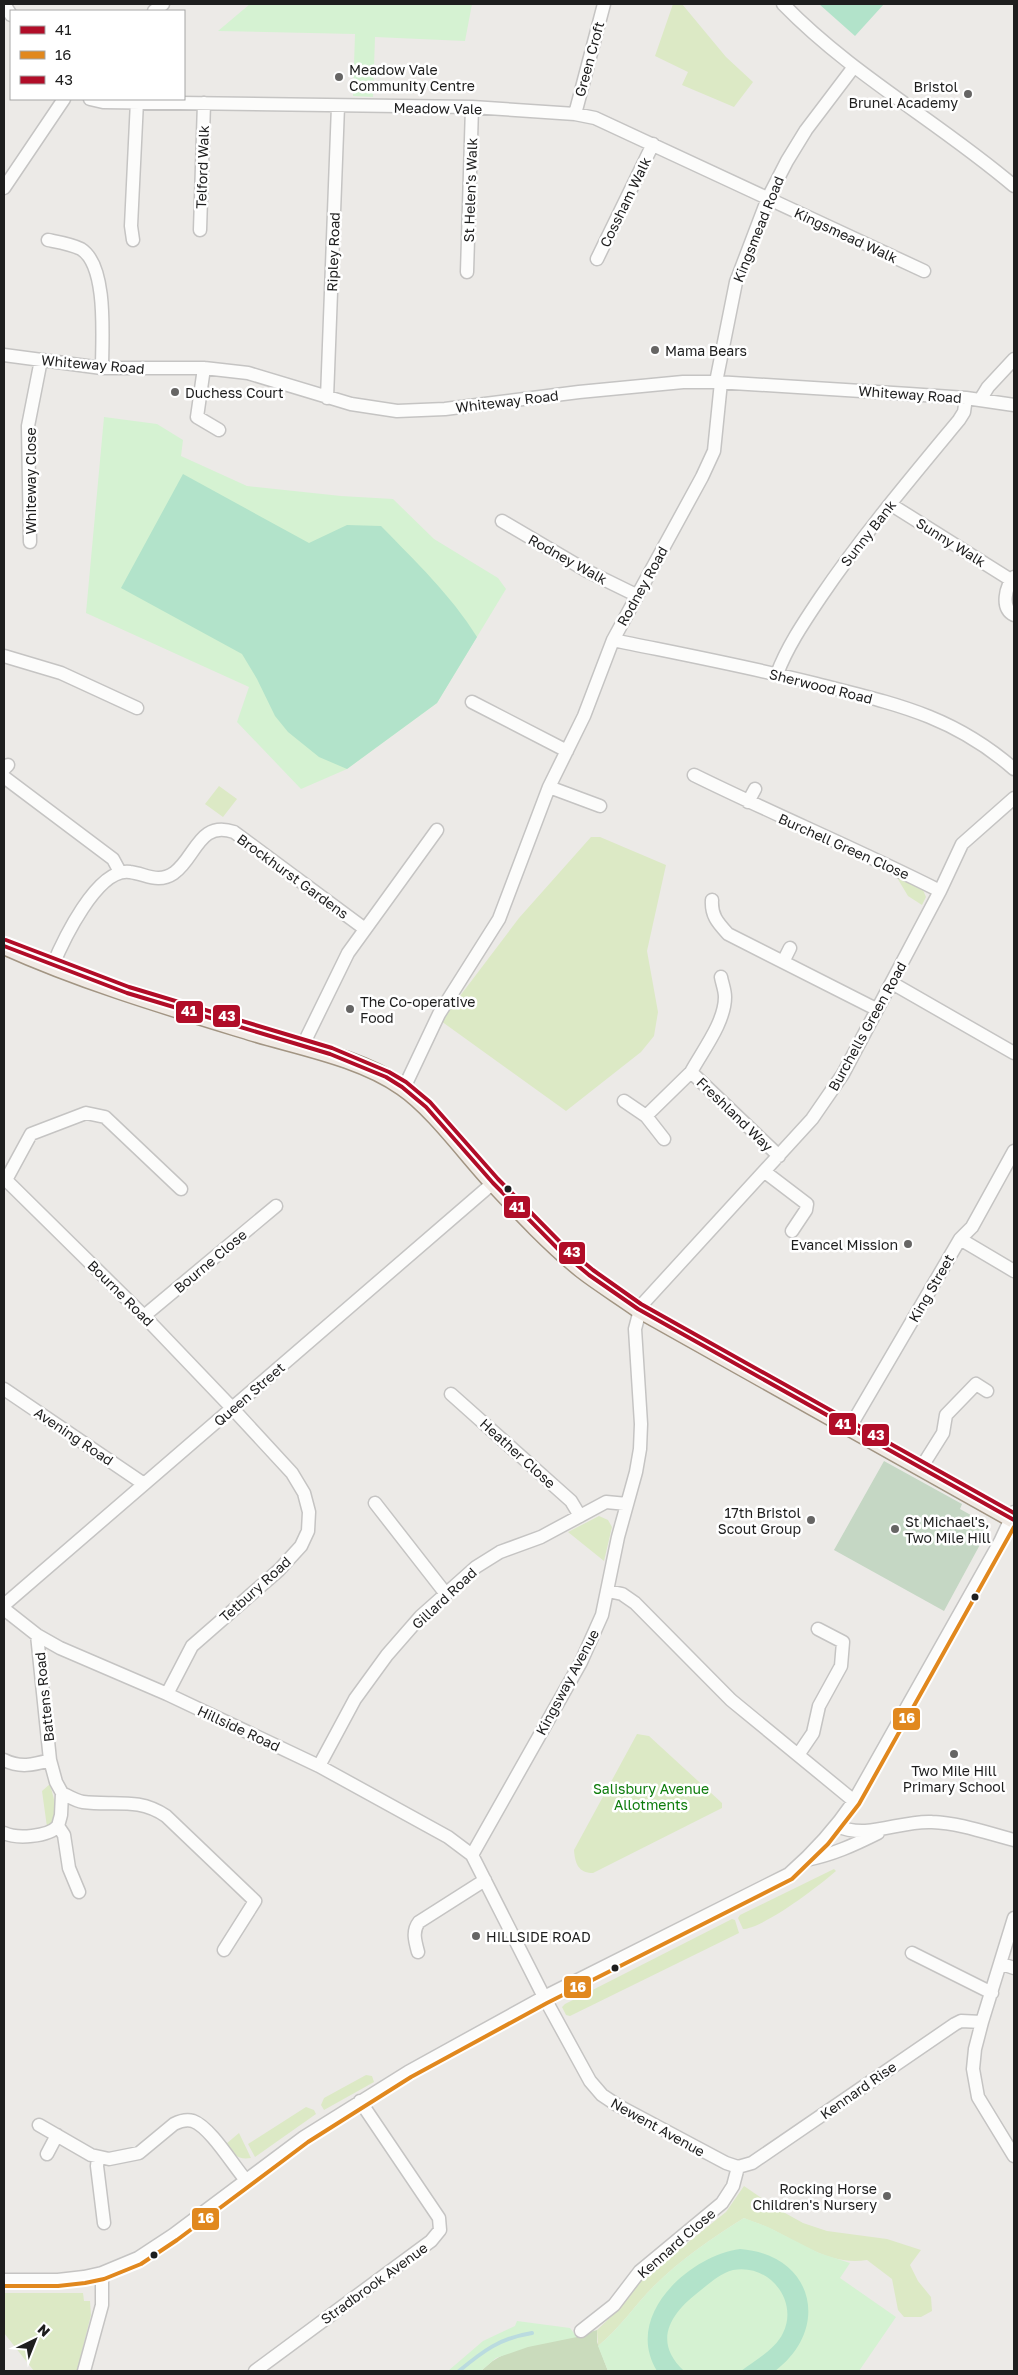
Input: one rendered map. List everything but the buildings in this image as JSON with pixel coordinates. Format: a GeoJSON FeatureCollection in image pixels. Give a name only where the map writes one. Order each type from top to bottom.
{"type":"FeatureCollection","features":[{"type":"Feature","properties":{"kind":"main road"},"geometry":{"type":"LineString","coordinates":[[4,946],[52,967],[175,1009],[357,1064],[404,1088],[424,1105],[493,1183],[544,1235],[583,1270],[639,1309],[921,1468],[1013,1517]]}},
{"type":"Feature","properties":{"kind":"street","name":"Green Croft"},"geometry":{"type":"LineString","coordinates":[[575,114],[604,4]]}},
{"type":"Feature","properties":{"kind":"street"},"geometry":{"type":"LineString","coordinates":[[782,4],[818,39],[853,68],[1014,186]]}},
{"type":"Feature","properties":{"kind":"street","name":"Kingsmead Road"},"geometry":{"type":"LineString","coordinates":[[719,382],[736,282],[768,198],[786,161],[806,130],[853,68]]}},
{"type":"Feature","properties":{"kind":"street"},"geometry":{"type":"LineString","coordinates":[[4,188],[63,100]]}},
{"type":"Feature","properties":{"kind":"street","name":"Meadow Vale"},"geometry":{"type":"LineString","coordinates":[[94,100],[103,102],[472,107],[575,114],[595,118],[768,198]]}},
{"type":"Feature","properties":{"kind":"street"},"geometry":{"type":"LineString","coordinates":[[133,240],[131,226],[137,102]]}},
{"type":"Feature","properties":{"kind":"street","name":"Telford Walk"},"geometry":{"type":"LineString","coordinates":[[200,230],[204,103]]}},
{"type":"Feature","properties":{"kind":"street","name":"Ripley Road"},"geometry":{"type":"LineString","coordinates":[[327,398],[338,106]]}},
{"type":"Feature","properties":{"kind":"street","name":"St Helen's Walk"},"geometry":{"type":"LineString","coordinates":[[467,272],[472,107]]}},
{"type":"Feature","properties":{"kind":"street","name":"Cossham Walk"},"geometry":{"type":"LineString","coordinates":[[597,259],[653,144]]}},
{"type":"Feature","properties":{"kind":"street","name":"Kingsmead Walk"},"geometry":{"type":"LineString","coordinates":[[768,198],[924,271]]}},
{"type":"Feature","properties":{"kind":"street"},"geometry":{"type":"LineString","coordinates":[[48,240],[80,249],[86,253],[94,268],[102,295],[102,368]]}},
{"type":"Feature","properties":{"kind":"street","name":"Whiteway Road"},"geometry":{"type":"LineString","coordinates":[[4,355],[102,368],[204,368],[248,373],[327,398],[375,409],[423,411],[648,384],[719,382],[966,398],[1014,405]]}},
{"type":"Feature","properties":{"kind":"street"},"geometry":{"type":"LineString","coordinates":[[980,400],[988,387],[1014,359]]}},
{"type":"Feature","properties":{"kind":"street","name":"Whiteway Close"},"geometry":{"type":"LineString","coordinates":[[30,542],[28,426],[41,360]]}},
{"type":"Feature","properties":{"kind":"street"},"geometry":{"type":"LineString","coordinates":[[204,368],[197,417],[219,430]]}},
{"type":"Feature","properties":{"kind":"street","name":"Rodney Road"},"geometry":{"type":"LineString","coordinates":[[404,1088],[446,1002],[499,919],[549,787],[584,716],[613,640],[714,452],[719,382]]}},
{"type":"Feature","properties":{"kind":"street","name":"Sunny Bank"},"geometry":{"type":"LineString","coordinates":[[777,674],[782,660],[800,628],[839,571],[890,504],[959,420],[964,412],[966,398]]}},
{"type":"Feature","properties":{"kind":"street","name":"Sunny Walk"},"geometry":{"type":"LineString","coordinates":[[890,504],[1013,578],[1007,589],[1006,605],[1014,615]]}},
{"type":"Feature","properties":{"kind":"street","name":"Rodney Walk"},"geometry":{"type":"LineString","coordinates":[[502,521],[587,571],[636,595]]}},
{"type":"Feature","properties":{"kind":"street","name":"Sherwood Road"},"geometry":{"type":"LineString","coordinates":[[613,640],[777,674],[897,704],[932,717],[966,733],[1014,769]]}},
{"type":"Feature","properties":{"kind":"street"},"geometry":{"type":"LineString","coordinates":[[4,656],[61,673],[137,708]]}},
{"type":"Feature","properties":{"kind":"street"},"geometry":{"type":"LineString","coordinates":[[472,702],[567,751]]}},
{"type":"Feature","properties":{"kind":"street"},"geometry":{"type":"LineString","coordinates":[[5,770],[113,859],[120,872],[107,880],[89,900],[68,931],[52,967]]}},
{"type":"Feature","properties":{"kind":"street","name":"Burchell Green Close"},"geometry":{"type":"LineString","coordinates":[[694,775],[748,802],[877,859],[940,891]]}},
{"type":"Feature","properties":{"kind":"street"},"geometry":{"type":"LineString","coordinates":[[549,787],[600,806]]}},
{"type":"Feature","properties":{"kind":"street"},"geometry":{"type":"LineString","coordinates":[[748,802],[755,789]]}},
{"type":"Feature","properties":{"kind":"street","name":"Burchells Green Road"},"geometry":{"type":"LineString","coordinates":[[639,1309],[812,1119],[843,1074],[940,891],[964,840],[1014,798]]}},
{"type":"Feature","properties":{"kind":"street","name":"Brockhurst Gardens"},"geometry":{"type":"LineString","coordinates":[[120,872],[130,872],[148,878],[165,877],[181,865],[204,837],[218,829],[227,830],[234,832],[365,929]]}},
{"type":"Feature","properties":{"kind":"street"},"geometry":{"type":"LineString","coordinates":[[302,1047],[348,953],[437,830]]}},
{"type":"Feature","properties":{"kind":"street"},"geometry":{"type":"LineString","coordinates":[[712,900],[712,911],[716,922],[728,934],[876,1010]]}},
{"type":"Feature","properties":{"kind":"street"},"geometry":{"type":"LineString","coordinates":[[783,962],[790,948]]}},
{"type":"Feature","properties":{"kind":"street","name":"Freshland Way"},"geometry":{"type":"LineString","coordinates":[[646,1116],[691,1072],[712,1035],[721,1015],[725,998],[721,977]]}},
{"type":"Feature","properties":{"kind":"street"},"geometry":{"type":"LineString","coordinates":[[892,983],[1014,1053]]}},
{"type":"Feature","properties":{"kind":"street","name":"Freshland Way"},"geometry":{"type":"LineString","coordinates":[[691,1072],[779,1156]]}},
{"type":"Feature","properties":{"kind":"street"},"geometry":{"type":"LineString","coordinates":[[624,1101],[646,1116],[664,1140]]}},
{"type":"Feature","properties":{"kind":"street"},"geometry":{"type":"LineString","coordinates":[[5,1180],[32,1134],[86,1113],[106,1117],[181,1189]]}},
{"type":"Feature","properties":{"kind":"street","name":"King Street"},"geometry":{"type":"LineString","coordinates":[[850,1428],[960,1239],[972,1226],[1014,1151]]}},
{"type":"Feature","properties":{"kind":"street"},"geometry":{"type":"LineString","coordinates":[[764,1172],[807,1204],[806,1210],[792,1231]]}},
{"type":"Feature","properties":{"kind":"street","name":"Bourne Road"},"geometry":{"type":"LineString","coordinates":[[5,1180],[144,1316],[233,1409]]}},
{"type":"Feature","properties":{"kind":"street","name":"Queen Street"},"geometry":{"type":"LineString","coordinates":[[4,1605],[493,1183]]}},
{"type":"Feature","properties":{"kind":"street","name":"Bourne Close"},"geometry":{"type":"LineString","coordinates":[[144,1316],[276,1206]]}},
{"type":"Feature","properties":{"kind":"street"},"geometry":{"type":"LineString","coordinates":[[960,1239],[1014,1271]]}},
{"type":"Feature","properties":{"kind":"street","name":"Kingsway Avenue"},"geometry":{"type":"LineString","coordinates":[[472,1855],[581,1662],[602,1615],[618,1537],[640,1449],[641,1424],[635,1329],[639,1309]]}},
{"type":"Feature","properties":{"kind":"street"},"geometry":{"type":"LineString","coordinates":[[921,1468],[943,1433],[946,1415],[976,1384],[987,1391]]}},
{"type":"Feature","properties":{"kind":"street","name":"Avening Road"},"geometry":{"type":"LineString","coordinates":[[4,1389],[144,1484]]}},
{"type":"Feature","properties":{"kind":"street","name":"Heather Close"},"geometry":{"type":"LineString","coordinates":[[451,1394],[571,1501],[580,1516]]}},
{"type":"Feature","properties":{"kind":"street","name":"Tetbury Road"},"geometry":{"type":"LineString","coordinates":[[167,1694],[192,1646],[279,1570],[301,1546],[308,1532],[309,1512],[304,1493],[292,1473],[233,1409]]}},
{"type":"Feature","properties":{"kind":"street","name":"Gillard Road"},"geometry":{"type":"LineString","coordinates":[[319,1766],[355,1699],[383,1660],[421,1616],[446,1594],[489,1559],[541,1538],[606,1502],[627,1504]]}},
{"type":"Feature","properties":{"kind":"street"},"geometry":{"type":"LineString","coordinates":[[375,1503],[446,1594]]}},
{"type":"Feature","properties":{"kind":"street"},"geometry":{"type":"LineString","coordinates":[[4,2280],[58,2280],[102,2273],[125,2264],[150,2250],[304,2137],[360,2101],[544,1997],[763,1889],[789,1874],[806,1860],[837,1826],[854,1801],[1013,1517]]}},
{"type":"Feature","properties":{"kind":"street"},"geometry":{"type":"LineString","coordinates":[[608,1591],[622,1594],[635,1603],[731,1700],[854,1801]]}},
{"type":"Feature","properties":{"kind":"street","name":"Hillside Road"},"geometry":{"type":"LineString","coordinates":[[4,1609],[37,1635],[83,1659],[167,1694],[319,1766],[448,1837],[472,1855]]}},
{"type":"Feature","properties":{"kind":"street"},"geometry":{"type":"LineString","coordinates":[[798,1755],[813,1733],[819,1706],[841,1666],[843,1642],[818,1628]]}},
{"type":"Feature","properties":{"kind":"street","name":"Battens Road"},"geometry":{"type":"LineString","coordinates":[[37,1635],[50,1760],[56,1782],[62,1793]]}},
{"type":"Feature","properties":{"kind":"street"},"geometry":{"type":"LineString","coordinates":[[4,1760],[22,1766],[32,1766],[50,1760]]}},
{"type":"Feature","properties":{"kind":"street"},"geometry":{"type":"LineString","coordinates":[[4,1833],[13,1836],[47,1833],[58,1826],[61,1815],[62,1793],[81,1802],[141,1804],[154,1808],[166,1816],[255,1900],[224,1950]]}},
{"type":"Feature","properties":{"kind":"street"},"geometry":{"type":"LineString","coordinates":[[837,1826],[858,1832],[923,1821],[945,1823],[1014,1840]]}},
{"type":"Feature","properties":{"kind":"street"},"geometry":{"type":"LineString","coordinates":[[58,1826],[64,1834],[69,1868],[79,1892]]}},
{"type":"Feature","properties":{"kind":"street"},"geometry":{"type":"LineString","coordinates":[[806,1860],[848,1848],[886,1828]]}},
{"type":"Feature","properties":{"kind":"street"},"geometry":{"type":"LineString","coordinates":[[472,1855],[544,1997]]}},
{"type":"Feature","properties":{"kind":"street"},"geometry":{"type":"LineString","coordinates":[[418,1952],[414,1937],[415,1927],[419,1922],[485,1880]]}},
{"type":"Feature","properties":{"kind":"street"},"geometry":{"type":"LineString","coordinates":[[1014,1918],[1002,1964],[982,2022],[975,2049],[973,2069],[978,2097],[1014,2156]]}},
{"type":"Feature","properties":{"kind":"street"},"geometry":{"type":"LineString","coordinates":[[912,1953],[992,1993]]}},
{"type":"Feature","properties":{"kind":"street"},"geometry":{"type":"LineString","coordinates":[[1002,1964],[1014,1968]]}},
{"type":"Feature","properties":{"kind":"street","name":"Newent Avenue"},"geometry":{"type":"LineString","coordinates":[[544,1997],[590,2081],[602,2095],[617,2105],[738,2168]]}},
{"type":"Feature","properties":{"kind":"street","name":"Kennard Rise"},"geometry":{"type":"LineString","coordinates":[[738,2168],[752,2163],[955,2024],[962,2021],[982,2022]]}},
{"type":"Feature","properties":{"kind":"street","name":"Stradbrook Avenue"},"geometry":{"type":"LineString","coordinates":[[254,2371],[432,2241],[440,2230],[439,2218],[360,2101]]}},
{"type":"Feature","properties":{"kind":"street"},"geometry":{"type":"LineString","coordinates":[[39,2125],[98,2158],[108,2159],[139,2153],[174,2124],[187,2120],[205,2130],[245,2179]]}},
{"type":"Feature","properties":{"kind":"street"},"geometry":{"type":"LineString","coordinates":[[47,2154],[57,2136]]}},
{"type":"Feature","properties":{"kind":"street"},"geometry":{"type":"LineString","coordinates":[[98,2158],[97,2166],[104,2223]]}},
{"type":"Feature","properties":{"kind":"street","name":"Kennard Close"},"geometry":{"type":"LineString","coordinates":[[581,2331],[614,2305],[640,2271],[722,2203],[733,2186],[738,2168]]}},
{"type":"Feature","properties":{"kind":"street"},"geometry":{"type":"LineString","coordinates":[[84,2371],[102,2305],[102,2273]]}},
{"type":"Feature","properties":{"kind":"green space"},"geometry":{"type":"Polygon","coordinates":[[[250,4],[472,4],[465,41],[375,37],[373,97],[353,96],[355,34],[218,31],[250,4]]]}},
{"type":"Feature","properties":{"kind":"green space"},"geometry":{"type":"Polygon","coordinates":[[[673,4],[682,4],[726,57],[753,82],[734,107],[682,85],[688,72],[655,56],[673,4]]]}},
{"type":"Feature","properties":{"kind":"green space"},"geometry":{"type":"Polygon","coordinates":[[[819,4],[884,4],[855,36],[819,4]]]}},
{"type":"Feature","properties":{"kind":"green space"},"geometry":{"type":"Polygon","coordinates":[[[104,417],[157,424],[183,440],[181,456],[247,486],[341,496],[393,499],[434,539],[498,578],[506,589],[437,703],[347,769],[301,789],[237,722],[249,687],[86,613],[104,417]]]}},
{"type":"Feature","properties":{"kind":"green space"},"geometry":{"type":"Polygon","coordinates":[[[183,474],[309,543],[347,525],[381,526],[444,593],[477,637],[437,703],[347,769],[319,757],[288,732],[275,716],[242,654],[121,588],[183,474]]]}},
{"type":"Feature","properties":{"kind":"green space"},"geometry":{"type":"Polygon","coordinates":[[[219,786],[237,799],[223,817],[205,804],[219,786]]]}},
{"type":"Feature","properties":{"kind":"green space"},"geometry":{"type":"Polygon","coordinates":[[[591,837],[600,837],[666,865],[647,951],[658,1012],[654,1036],[641,1052],[566,1111],[441,1021],[519,918],[591,837]]]}},
{"type":"Feature","properties":{"kind":"green space"},"geometry":{"type":"Polygon","coordinates":[[[896,876],[923,890],[926,897],[922,905],[908,896],[896,876]]]}},
{"type":"Feature","properties":{"kind":"green space"},"geometry":{"type":"Polygon","coordinates":[[[884,1461],[962,1504],[960,1509],[985,1523],[989,1528],[944,1611],[834,1550],[884,1461]]]}},
{"type":"Feature","properties":{"kind":"green space"},"geometry":{"type":"Polygon","coordinates":[[[599,1516],[608,1520],[612,1527],[604,1561],[568,1532],[599,1516]]]}},
{"type":"Feature","properties":{"kind":"green space","name":"Salisbury Avenue Allotments"},"geometry":{"type":"Polygon","coordinates":[[[637,1734],[649,1736],[722,1803],[722,1808],[593,1873],[588,1873],[576,1863],[574,1850],[637,1734]]]}},
{"type":"Feature","properties":{"kind":"green space"},"geometry":{"type":"Polygon","coordinates":[[[50,1784],[55,1813],[52,1823],[47,1827],[42,1791],[50,1784]]]}},
{"type":"Feature","properties":{"kind":"green space"},"geometry":{"type":"Polygon","coordinates":[[[834,1869],[836,1871],[791,1905],[764,1922],[743,1929],[738,1918],[740,1915],[834,1869]]]}},
{"type":"Feature","properties":{"kind":"green space"},"geometry":{"type":"Polygon","coordinates":[[[732,1919],[735,1920],[739,1933],[570,2016],[566,2015],[562,2007],[565,2004],[732,1919]]]}},
{"type":"Feature","properties":{"kind":"green space"},"geometry":{"type":"Polygon","coordinates":[[[366,2075],[372,2076],[374,2082],[324,2110],[321,2105],[324,2098],[366,2075]]]}},
{"type":"Feature","properties":{"kind":"green space"},"geometry":{"type":"Polygon","coordinates":[[[306,2107],[314,2110],[316,2114],[255,2157],[248,2144],[306,2107]]]}},
{"type":"Feature","properties":{"kind":"green space"},"geometry":{"type":"Polygon","coordinates":[[[239,2133],[251,2158],[236,2156],[226,2144],[239,2133]]]}},
{"type":"Feature","properties":{"kind":"green space"},"geometry":{"type":"Polygon","coordinates":[[[744,2186],[776,2208],[803,2223],[827,2231],[887,2239],[921,2250],[910,2265],[918,2281],[931,2297],[932,2311],[921,2317],[904,2317],[898,2310],[892,2279],[867,2260],[841,2260],[816,2252],[744,2218],[709,2241],[675,2267],[654,2286],[598,2346],[597,2330],[619,2309],[642,2279],[726,2212],[744,2186]]]}},
{"type":"Feature","properties":{"kind":"green space"},"geometry":{"type":"Polygon","coordinates":[[[744,2218],[768,2227],[819,2253],[850,2263],[840,2278],[896,2317],[859,2371],[608,2371],[598,2346],[654,2286],[675,2267],[709,2241],[744,2218]]]}},
{"type":"Feature","properties":{"kind":"green space"},"geometry":{"type":"Polygon","coordinates":[[[740,2249],[765,2254],[784,2264],[798,2278],[806,2296],[808,2315],[804,2334],[793,2354],[775,2371],[741,2371],[775,2345],[783,2333],[787,2321],[787,2309],[784,2297],[769,2278],[758,2272],[746,2269],[733,2270],[716,2278],[691,2299],[681,2308],[669,2327],[667,2338],[669,2348],[674,2360],[684,2371],[657,2371],[649,2350],[648,2330],[655,2310],[667,2292],[682,2276],[701,2263],[720,2254],[740,2249]]]}},
{"type":"Feature","properties":{"kind":"green space"},"geometry":{"type":"Polygon","coordinates":[[[4,2293],[83,2293],[84,2301],[90,2301],[91,2315],[77,2371],[34,2371],[4,2333],[4,2293]]]}},
{"type":"Feature","properties":{"kind":"green space"},"geometry":{"type":"Polygon","coordinates":[[[517,2321],[570,2328],[577,2337],[528,2347],[496,2358],[481,2371],[448,2371],[483,2341],[515,2326],[517,2321]]]}},
{"type":"Feature","properties":{"kind":"green space"},"geometry":{"type":"Polygon","coordinates":[[[597,2330],[597,2342],[608,2371],[481,2371],[494,2360],[518,2349],[597,2330]]]}},
{"type":"Feature","properties":{"kind":"waterway"},"geometry":{"type":"LineString","coordinates":[[459,2371],[492,2346],[510,2338],[532,2333]]}},
{"type":"Feature","properties":{"kind":"transit line","name":"43"},"geometry":{"type":"LineString","coordinates":[[6,940],[129,987],[332,1048],[389,1072],[406,1082],[430,1102],[498,1179],[563,1245],[593,1270],[641,1304],[1014,1513]]}},
{"type":"Feature","properties":{"kind":"transit line","name":"41"},"geometry":{"type":"LineString","coordinates":[[4,946],[127,993],[330,1054],[386,1077],[402,1087],[426,1107],[493,1183],[559,1250],[589,1275],[638,1309],[1014,1520]]}},
{"type":"Feature","properties":{"kind":"transit line","name":"16"},"geometry":{"type":"LineString","coordinates":[[4,2286],[58,2286],[85,2283],[104,2279],[141,2264],[177,2240],[308,2142],[411,2077],[547,2003],[792,1879],[828,1844],[859,1804],[1014,1527]]}},
{"type":"Feature","properties":{"kind":"place","name":"Meadow Vale Community Centre"},"geometry":{"type":"Point","coordinates":[339,77]}},
{"type":"Feature","properties":{"kind":"place","name":"Bristol Brunel Academy"},"geometry":{"type":"Point","coordinates":[968,94]}},
{"type":"Feature","properties":{"kind":"place","name":"Mama Bears"},"geometry":{"type":"Point","coordinates":[655,350]}},
{"type":"Feature","properties":{"kind":"place","name":"Duchess Court"},"geometry":{"type":"Point","coordinates":[175,392]}},
{"type":"Feature","properties":{"kind":"place","name":"The Co-operative Food"},"geometry":{"type":"Point","coordinates":[350,1009]}},
{"type":"Feature","properties":{"kind":"place","name":"Evancel Mission"},"geometry":{"type":"Point","coordinates":[908,1244]}},
{"type":"Feature","properties":{"kind":"place","name":"17th Bristol Scout Group"},"geometry":{"type":"Point","coordinates":[811,1520]}},
{"type":"Feature","properties":{"kind":"place","name":"St Michael's, Two Mile Hill"},"geometry":{"type":"Point","coordinates":[895,1529]}},
{"type":"Feature","properties":{"kind":"place","name":"Two Mile Hill Primary School"},"geometry":{"type":"Point","coordinates":[954,1754]}},
{"type":"Feature","properties":{"kind":"place","name":"HILLSIDE ROAD"},"geometry":{"type":"Point","coordinates":[476,1936]}},
{"type":"Feature","properties":{"kind":"place","name":"Rocking Horse Children's Nursery"},"geometry":{"type":"Point","coordinates":[887,2196]}}]}
